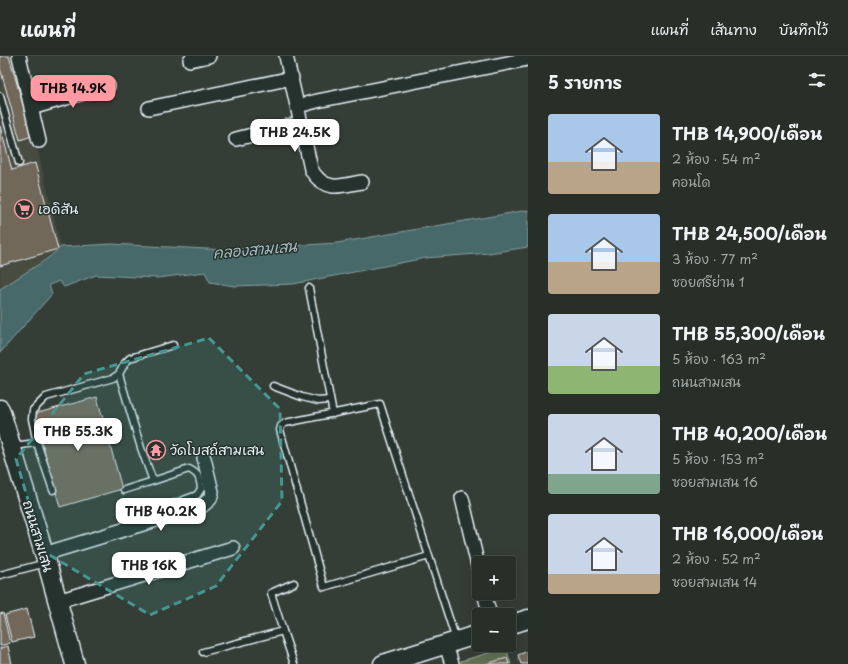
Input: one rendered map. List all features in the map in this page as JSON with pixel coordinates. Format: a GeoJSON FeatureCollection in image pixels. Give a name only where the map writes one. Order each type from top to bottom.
{"type":"FeatureCollection","features":[{"type":"Feature","properties":{"kind":"main road","name":"ถนนสามเสน"},"geometry":{"type":"LineString","coordinates":[[0,409],[46,559],[75,664]]}},
{"type":"Feature","properties":{"kind":"main road"},"geometry":{"type":"LineString","coordinates":[[516,623],[528,619]]}},
{"type":"Feature","properties":{"kind":"main road"},"geometry":{"type":"LineString","coordinates":[[382,664],[472,636]]}},
{"type":"Feature","properties":{"kind":"street"},"geometry":{"type":"LineString","coordinates":[[18,56],[39,141]]}},
{"type":"Feature","properties":{"kind":"street"},"geometry":{"type":"LineString","coordinates":[[190,60],[209,56]]}},
{"type":"Feature","properties":{"kind":"street"},"geometry":{"type":"LineString","coordinates":[[286,56],[311,169],[315,176],[332,186],[362,182]]}},
{"type":"Feature","properties":{"kind":"street"},"geometry":{"type":"LineString","coordinates":[[298,106],[528,59]]}},
{"type":"Feature","properties":{"kind":"street"},"geometry":{"type":"LineString","coordinates":[[149,108],[292,78]]}},
{"type":"Feature","properties":{"kind":"street"},"geometry":{"type":"LineString","coordinates":[[31,108],[108,86]]}},
{"type":"Feature","properties":{"kind":"street"},"geometry":{"type":"LineString","coordinates":[[236,139],[301,122]]}},
{"type":"Feature","properties":{"kind":"street"},"geometry":{"type":"LineString","coordinates":[[46,559],[124,530],[202,506],[210,499],[212,492],[204,458]]}},
{"type":"Feature","properties":{"kind":"street"},"geometry":{"type":"LineString","coordinates":[[462,498],[476,556]]}},
{"type":"Feature","properties":{"kind":"street"},"geometry":{"type":"LineString","coordinates":[[58,601],[233,548]]}},
{"type":"Feature","properties":{"kind":"street"},"geometry":{"type":"LineString","coordinates":[[451,643],[452,664]]}},
{"type":"Feature","properties":{"kind":"lane"},"geometry":{"type":"LineString","coordinates":[[0,96],[19,163]]}},
{"type":"Feature","properties":{"kind":"lane"},"geometry":{"type":"LineString","coordinates":[[309,288],[333,414]]}},
{"type":"Feature","properties":{"kind":"lane"},"geometry":{"type":"LineString","coordinates":[[54,490],[37,443],[32,419],[33,410],[46,397],[109,380],[120,374],[125,363],[130,358],[173,345]]}},
{"type":"Feature","properties":{"kind":"lane"},"geometry":{"type":"LineString","coordinates":[[120,374],[141,448],[153,481]]}},
{"type":"Feature","properties":{"kind":"lane"},"geometry":{"type":"LineString","coordinates":[[273,386],[308,398],[330,400]]}},
{"type":"Feature","properties":{"kind":"lane"},"geometry":{"type":"LineString","coordinates":[[429,556],[324,587],[280,430],[281,426],[285,423],[380,404],[429,556],[451,643]]}},
{"type":"Feature","properties":{"kind":"lane"},"geometry":{"type":"LineString","coordinates":[[11,446],[37,443]]}},
{"type":"Feature","properties":{"kind":"lane"},"geometry":{"type":"LineString","coordinates":[[124,490],[189,469],[195,473],[200,480],[201,489],[196,495],[127,521],[124,525],[124,530]]}},
{"type":"Feature","properties":{"kind":"lane"},"geometry":{"type":"LineString","coordinates":[[0,575],[46,559]]}},
{"type":"Feature","properties":{"kind":"lane"},"geometry":{"type":"LineString","coordinates":[[294,583],[271,593],[294,664]]}},
{"type":"Feature","properties":{"kind":"lane"},"geometry":{"type":"LineString","coordinates":[[203,652],[283,631]]}},
{"type":"Feature","properties":{"kind":"highlighted area"},"geometry":{"type":"Polygon","coordinates":[[[209,338],[280,409],[282,501],[216,586],[150,615],[43,551],[16,459],[84,374],[209,338]]]}},
{"type":"Feature","properties":{"kind":"shaded area"},"geometry":{"type":"Polygon","coordinates":[[[0,56],[15,56],[61,247],[47,259],[0,289],[0,56]]]}},
{"type":"Feature","properties":{"kind":"green space"},"geometry":{"type":"Polygon","coordinates":[[[492,652],[507,652],[511,664],[461,664],[461,661],[492,652]]]}},
{"type":"Feature","properties":{"kind":"water","name":"คลองสามเสน"},"geometry":{"type":"Polygon","coordinates":[[[528,210],[528,247],[489,253],[425,258],[293,284],[234,286],[210,282],[205,272],[157,278],[96,275],[64,287],[59,281],[49,285],[52,294],[0,353],[0,289],[47,259],[61,247],[111,244],[226,250],[337,243],[528,210]]]}},
{"type":"Feature","properties":{"kind":"building"},"geometry":{"type":"Polygon","coordinates":[[[0,56],[9,56],[32,136],[20,140],[0,68],[0,56]]]}},
{"type":"Feature","properties":{"kind":"building","name":"เอดิสัน"},"geometry":{"type":"Polygon","coordinates":[[[0,126],[12,170],[35,163],[58,249],[0,266],[0,126]]]}},
{"type":"Feature","properties":{"kind":"building"},"geometry":{"type":"Polygon","coordinates":[[[97,397],[122,489],[60,507],[34,414],[97,397]]]}},
{"type":"Feature","properties":{"kind":"building"},"geometry":{"type":"Polygon","coordinates":[[[27,609],[34,637],[12,642],[5,615],[27,609]]]}},
{"type":"Feature","properties":{"kind":"building"},"geometry":{"type":"Polygon","coordinates":[[[3,613],[10,643],[0,646],[0,614],[3,613]]]}},
{"type":"Feature","properties":{"kind":"building"},"geometry":{"type":"Polygon","coordinates":[[[8,646],[12,664],[0,664],[0,648],[8,646]]]}},
{"type":"Feature","properties":{"kind":"building"},"geometry":{"type":"Polygon","coordinates":[[[528,651],[528,664],[521,664],[518,655],[528,651]]]}},
{"type":"Feature","properties":{"kind":"building"},"geometry":{"type":"Polygon","coordinates":[[[507,658],[509,664],[486,664],[507,658]]]}},
{"type":"Feature","properties":{"kind":"place","name":"เอดิสัน"},"geometry":{"type":"Point","coordinates":[24,209]}},
{"type":"Feature","properties":{"kind":"place","name":"วัดโบสถ์สามเสน"},"geometry":{"type":"Point","coordinates":[156,450]}}]}
